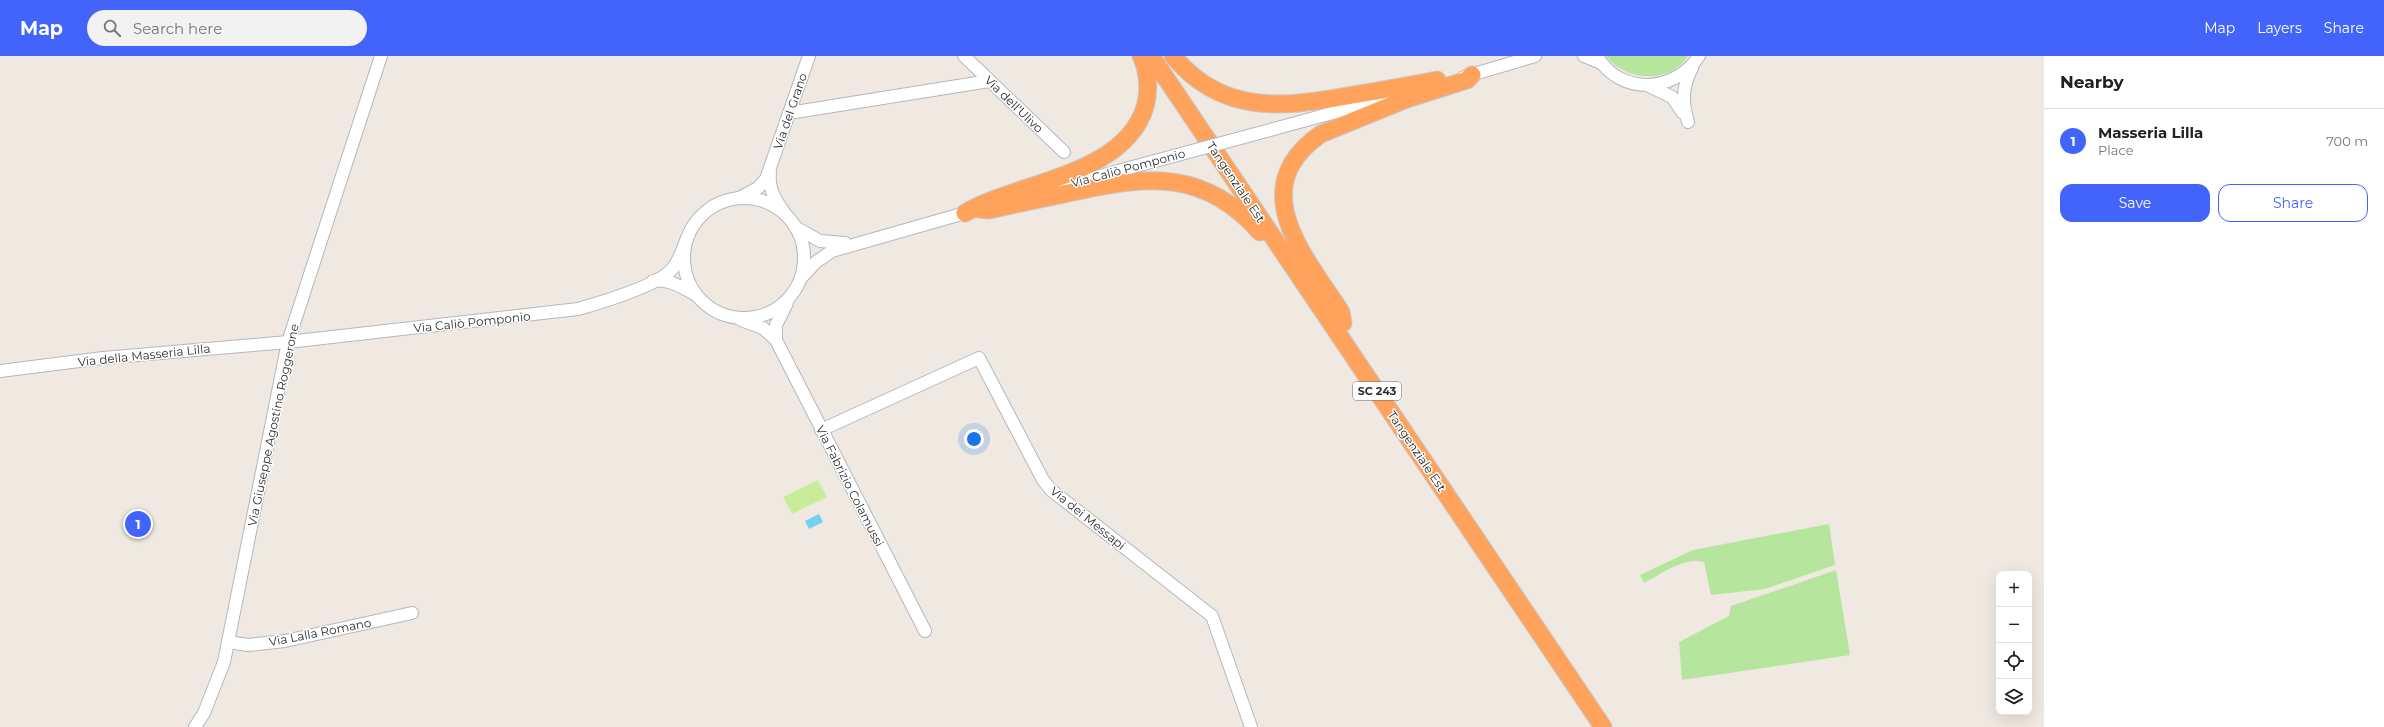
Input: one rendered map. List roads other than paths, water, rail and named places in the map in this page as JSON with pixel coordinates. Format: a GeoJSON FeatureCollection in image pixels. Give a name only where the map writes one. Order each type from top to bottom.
{"type":"FeatureCollection","features":[{"type":"Feature","properties":{"kind":"highway"},"geometry":{"type":"LineString","coordinates":[[972,211],[977,206],[1049,181],[1094,161],[1120,147],[1137,128],[1146,102],[1147,77],[1141,56]]}},
{"type":"Feature","properties":{"kind":"highway","name":"Tangenziale Est"},"geometry":{"type":"LineString","coordinates":[[1151,56],[1603,727]]}},
{"type":"Feature","properties":{"kind":"highway","name":"Tangenziale Est"},"geometry":{"type":"LineString","coordinates":[[1163,56],[1615,727]]}},
{"type":"Feature","properties":{"kind":"highway"},"geometry":{"type":"LineString","coordinates":[[1173,56],[1190,72],[1221,93],[1247,101],[1275,106],[1296,105],[1458,76],[1468,76]]}},
{"type":"Feature","properties":{"kind":"highway"},"geometry":{"type":"LineString","coordinates":[[1343,323],[1341,312],[1293,237],[1285,219],[1283,208],[1284,188],[1293,164],[1305,147],[1321,134],[1407,99],[1467,80],[1468,76]]}},
{"type":"Feature","properties":{"kind":"highway"},"geometry":{"type":"LineString","coordinates":[[972,211],[989,210],[1107,185],[1146,179],[1177,182],[1201,189],[1231,205],[1257,228],[1269,241],[1314,306],[1325,314]]}},
{"type":"Feature","properties":{"kind":"street","name":"Via Giuseppe Agostino Roggerone"},"geometry":{"type":"LineString","coordinates":[[195,727],[204,713],[221,670],[228,642],[288,342],[381,56]]}},
{"type":"Feature","properties":{"kind":"street","name":"Via del Grano"},"geometry":{"type":"LineString","coordinates":[[771,165],[809,56]]}},
{"type":"Feature","properties":{"kind":"street","name":"Via dell'Ulivo"},"geometry":{"type":"LineString","coordinates":[[964,56],[1064,152]]}},
{"type":"Feature","properties":{"kind":"street","name":"Via Caliò Pomponio"},"geometry":{"type":"LineString","coordinates":[[652,281],[664,281],[682,287],[696,295],[708,306],[734,318],[760,316],[777,308],[791,296],[800,279],[824,255],[860,241],[1282,127],[1535,56]]}},
{"type":"Feature","properties":{"kind":"street"},"geometry":{"type":"LineString","coordinates":[[1584,56],[1599,60],[1622,80],[1648,86],[1672,97],[1688,122],[1683,105],[1683,95],[1696,60]]}},
{"type":"Feature","properties":{"kind":"street"},"geometry":{"type":"LineString","coordinates":[[1648,86],[1673,80],[1696,60]]}},
{"type":"Feature","properties":{"kind":"street"},"geometry":{"type":"LineString","coordinates":[[789,113],[989,81]]}},
{"type":"Feature","properties":{"kind":"street"},"geometry":{"type":"LineString","coordinates":[[739,198],[762,185],[771,165]]}},
{"type":"Feature","properties":{"kind":"street"},"geometry":{"type":"LineString","coordinates":[[771,165],[770,185],[773,194],[791,222]]}},
{"type":"Feature","properties":{"kind":"street","name":"Via Caliò Pomponio"},"geometry":{"type":"LineString","coordinates":[[288,342],[527,316],[578,309],[609,300],[662,277],[673,268],[695,223],[706,212],[722,202],[739,198],[764,202],[774,206],[791,222],[820,241],[840,244],[860,241]]}},
{"type":"Feature","properties":{"kind":"street","name":"Via Caliò Pomponio"},"geometry":{"type":"LineString","coordinates":[[791,222],[803,251],[800,279]]}},
{"type":"Feature","properties":{"kind":"street","name":"Via Caliò Pomponio"},"geometry":{"type":"LineString","coordinates":[[687,238],[684,252],[684,268],[690,285],[696,295]]}},
{"type":"Feature","properties":{"kind":"street"},"geometry":{"type":"LineString","coordinates":[[776,340],[776,325],[791,296]]}},
{"type":"Feature","properties":{"kind":"street"},"geometry":{"type":"LineString","coordinates":[[734,318],[763,328],[776,340]]}},
{"type":"Feature","properties":{"kind":"street","name":"Via Fabrizio Colamussi"},"geometry":{"type":"LineString","coordinates":[[776,340],[925,632]]}},
{"type":"Feature","properties":{"kind":"street","name":"Via della Masseria Lilla"},"geometry":{"type":"LineString","coordinates":[[0,372],[103,358],[288,342]]}},
{"type":"Feature","properties":{"kind":"street","name":"Via dei Messapi"},"geometry":{"type":"LineString","coordinates":[[821,430],[979,358],[1043,480],[1051,490],[1212,616],[1251,727]]}},
{"type":"Feature","properties":{"kind":"street","name":"Via Lalla Romano"},"geometry":{"type":"LineString","coordinates":[[228,642],[248,645],[285,641],[412,613]]}},
{"type":"Feature","properties":{"kind":"water"},"geometry":{"type":"Polygon","coordinates":[[[819,514],[823,522],[809,529],[805,521],[819,514]]]}},
{"type":"Feature","properties":{"kind":"place","name":"Masseria Lilla"},"geometry":{"type":"Point","coordinates":[138,524]}}]}
